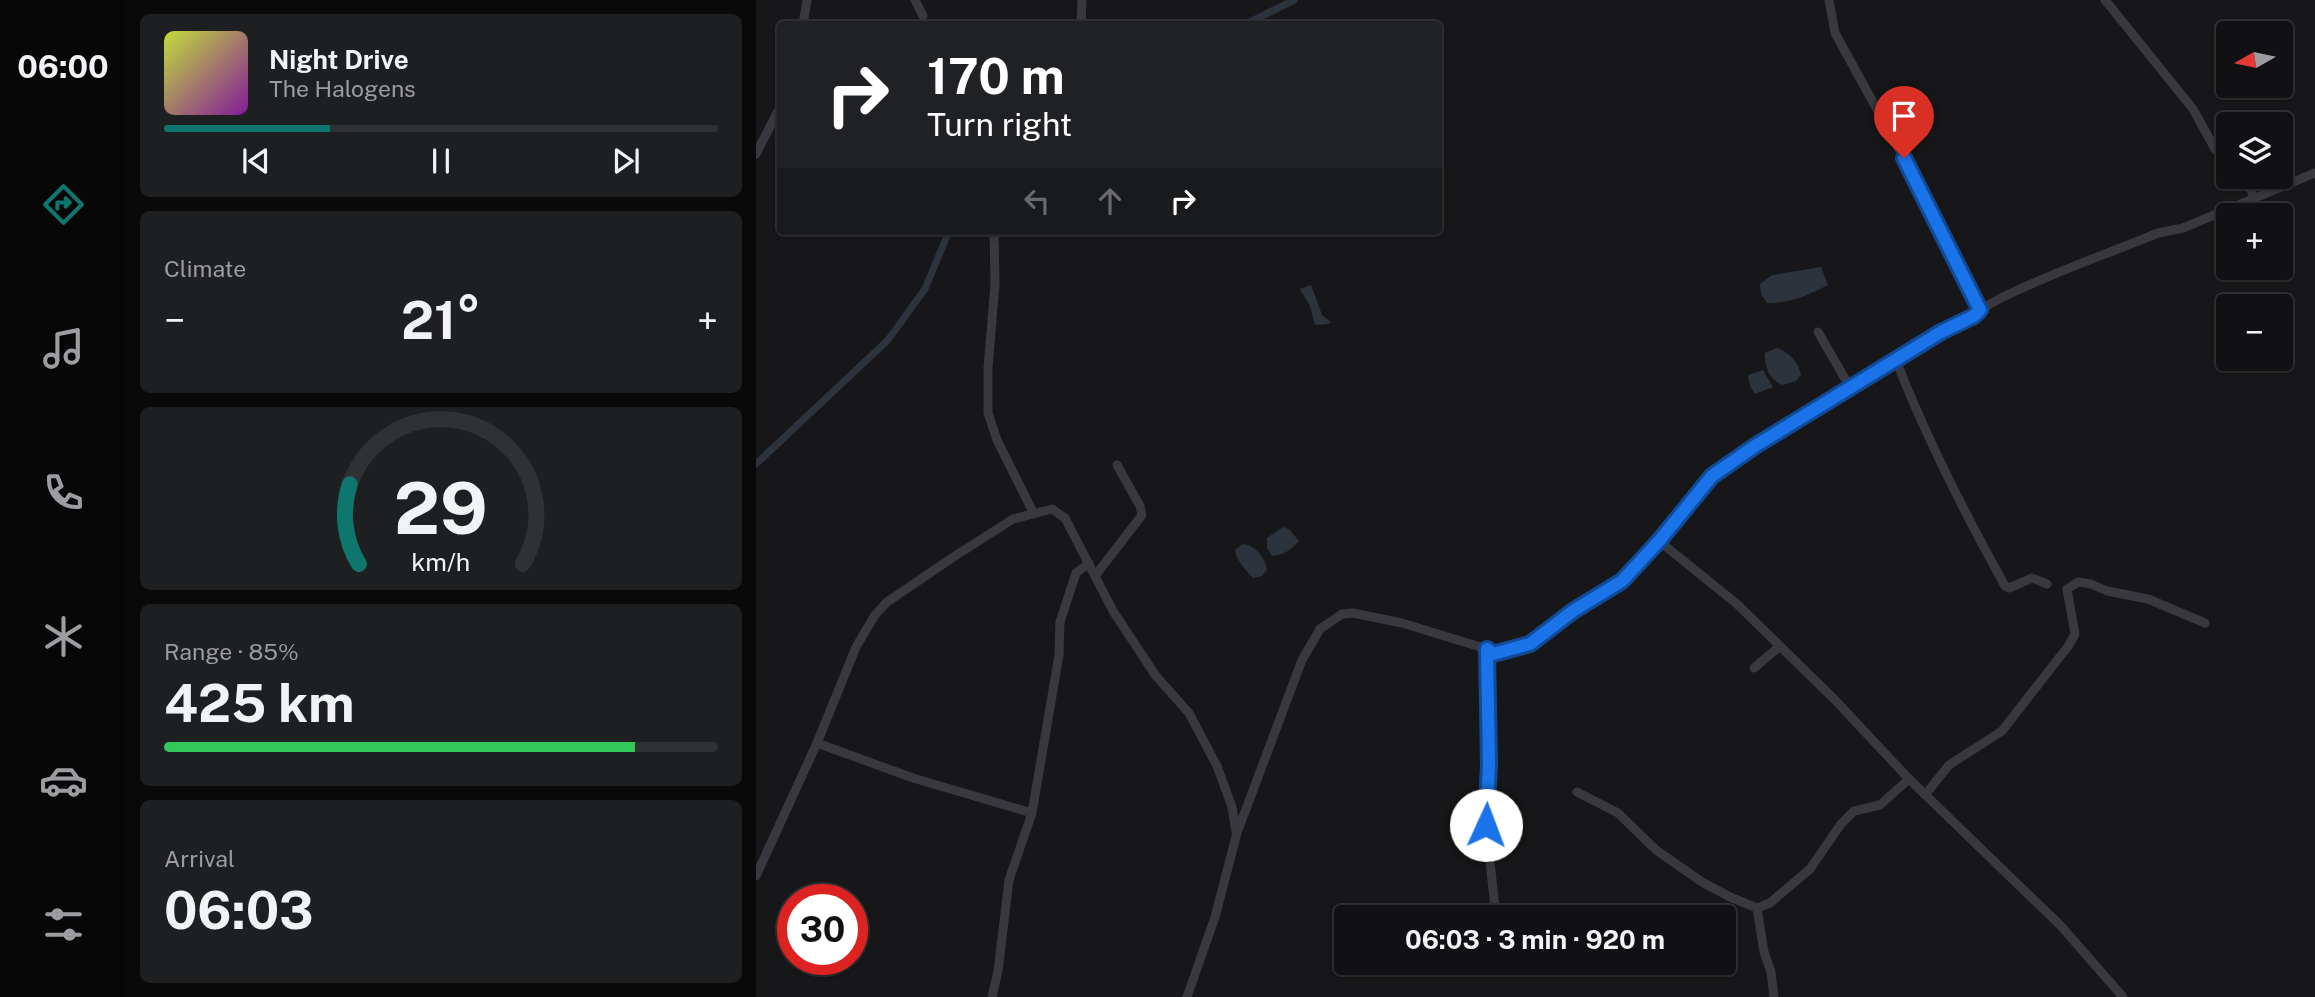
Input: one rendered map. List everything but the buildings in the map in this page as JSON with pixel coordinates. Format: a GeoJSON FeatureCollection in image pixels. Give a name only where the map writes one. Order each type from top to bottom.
{"type":"FeatureCollection","features":[{"type":"Feature","properties":{"kind":"street"},"geometry":{"type":"LineString","coordinates":[[804,21],[807,0]]}},
{"type":"Feature","properties":{"kind":"street"},"geometry":{"type":"LineString","coordinates":[[915,0],[923,16]]}},
{"type":"Feature","properties":{"kind":"street"},"geometry":{"type":"LineString","coordinates":[[1081,21],[1082,0]]}},
{"type":"Feature","properties":{"kind":"street"},"geometry":{"type":"LineString","coordinates":[[1829,0],[1835,33],[1913,176],[1980,310]]}},
{"type":"Feature","properties":{"kind":"street"},"geometry":{"type":"LineString","coordinates":[[2105,0],[2193,109],[2216,150]]}},
{"type":"Feature","properties":{"kind":"street"},"geometry":{"type":"LineString","coordinates":[[756,154],[777,113]]}},
{"type":"Feature","properties":{"kind":"street"},"geometry":{"type":"LineString","coordinates":[[1187,997],[1215,917],[1237,833],[1302,660],[1320,629],[1327,623],[1342,614],[1353,613],[1402,623],[1487,649],[1493,654],[1530,644],[1573,611],[1622,581],[1712,476],[1755,446],[1941,332],[2004,297],[2158,233],[2183,228],[2315,173]]}},
{"type":"Feature","properties":{"kind":"street"},"geometry":{"type":"LineString","coordinates":[[2251,189],[2254,198]]}},
{"type":"Feature","properties":{"kind":"street"},"geometry":{"type":"LineString","coordinates":[[994,235],[995,284],[988,368],[988,413],[996,440],[1034,514]]}},
{"type":"Feature","properties":{"kind":"street"},"geometry":{"type":"LineString","coordinates":[[1818,332],[1851,389]]}},
{"type":"Feature","properties":{"kind":"street"},"geometry":{"type":"LineString","coordinates":[[1896,360],[1913,406],[1959,503],[2005,586],[2032,578],[2047,584]]}},
{"type":"Feature","properties":{"kind":"street"},"geometry":{"type":"LineString","coordinates":[[1096,576],[1142,515],[1140,506],[1117,465]]}},
{"type":"Feature","properties":{"kind":"street"},"geometry":{"type":"LineString","coordinates":[[756,876],[817,743],[856,647],[876,615],[887,602],[1013,519],[1052,509],[1065,518],[1113,611],[1156,676],[1189,713],[1221,776],[1232,807],[1237,833]]}},
{"type":"Feature","properties":{"kind":"street"},"geometry":{"type":"LineString","coordinates":[[1659,541],[1737,604],[1836,701],[1909,779],[2061,926],[2123,997]]}},
{"type":"Feature","properties":{"kind":"street"},"geometry":{"type":"LineString","coordinates":[[992,997],[1000,959],[1009,880],[1032,813],[1059,655],[1060,622],[1076,573],[1089,563]]}},
{"type":"Feature","properties":{"kind":"street"},"geometry":{"type":"LineString","coordinates":[[1925,795],[1949,765],[2003,731],[2069,645],[2075,634],[2067,589],[2071,584],[2091,584],[2107,591],[2148,599],[2205,623]]}},
{"type":"Feature","properties":{"kind":"street"},"geometry":{"type":"LineString","coordinates":[[1754,668],[1779,647]]}},
{"type":"Feature","properties":{"kind":"street"},"geometry":{"type":"LineString","coordinates":[[1487,649],[1489,764],[1486,825],[1495,905]]}},
{"type":"Feature","properties":{"kind":"street"},"geometry":{"type":"LineString","coordinates":[[817,743],[902,774],[1032,813]]}},
{"type":"Feature","properties":{"kind":"street"},"geometry":{"type":"LineString","coordinates":[[1577,792],[1618,813],[1656,850],[1702,881],[1737,901],[1758,908],[1770,904],[1810,869],[1841,824],[1854,811],[1880,805],[1909,779]]}},
{"type":"Feature","properties":{"kind":"street"},"geometry":{"type":"LineString","coordinates":[[1758,908],[1774,997]]}},
{"type":"Feature","properties":{"kind":"shaded area"},"geometry":{"type":"Polygon","coordinates":[[[1821,267],[1828,285],[1813,292],[1776,303],[1767,303],[1761,294],[1760,284],[1772,275],[1821,267]]]}},
{"type":"Feature","properties":{"kind":"shaded area"},"geometry":{"type":"Polygon","coordinates":[[[1311,285],[1322,315],[1331,322],[1329,324],[1315,325],[1310,306],[1300,289],[1311,285]]]}},
{"type":"Feature","properties":{"kind":"shaded area"},"geometry":{"type":"Polygon","coordinates":[[[1777,348],[1789,355],[1798,366],[1801,375],[1796,381],[1783,385],[1769,372],[1765,353],[1777,348]]]}},
{"type":"Feature","properties":{"kind":"shaded area"},"geometry":{"type":"Polygon","coordinates":[[[1763,370],[1773,387],[1755,394],[1748,375],[1763,370]]]}},
{"type":"Feature","properties":{"kind":"shaded area"},"geometry":{"type":"Polygon","coordinates":[[[1283,527],[1289,529],[1299,541],[1287,552],[1272,556],[1267,548],[1267,538],[1283,527]]]}},
{"type":"Feature","properties":{"kind":"shaded area"},"geometry":{"type":"Polygon","coordinates":[[[1243,544],[1252,547],[1262,557],[1267,570],[1262,576],[1253,578],[1239,562],[1235,550],[1243,544]]]}},
{"type":"Feature","properties":{"kind":"waterway"},"geometry":{"type":"LineString","coordinates":[[1252,21],[1294,0]]}},
{"type":"Feature","properties":{"kind":"waterway"},"geometry":{"type":"LineString","coordinates":[[756,464],[888,340],[925,289],[947,235]]}},
{"type":"Feature","properties":{"kind":"route"},"geometry":{"type":"LineString","coordinates":[[1486,825],[1489,764],[1487,649],[1493,654],[1530,644],[1573,611],[1622,581],[1712,476],[1755,446],[1980,310],[1904,158]]}}]}
